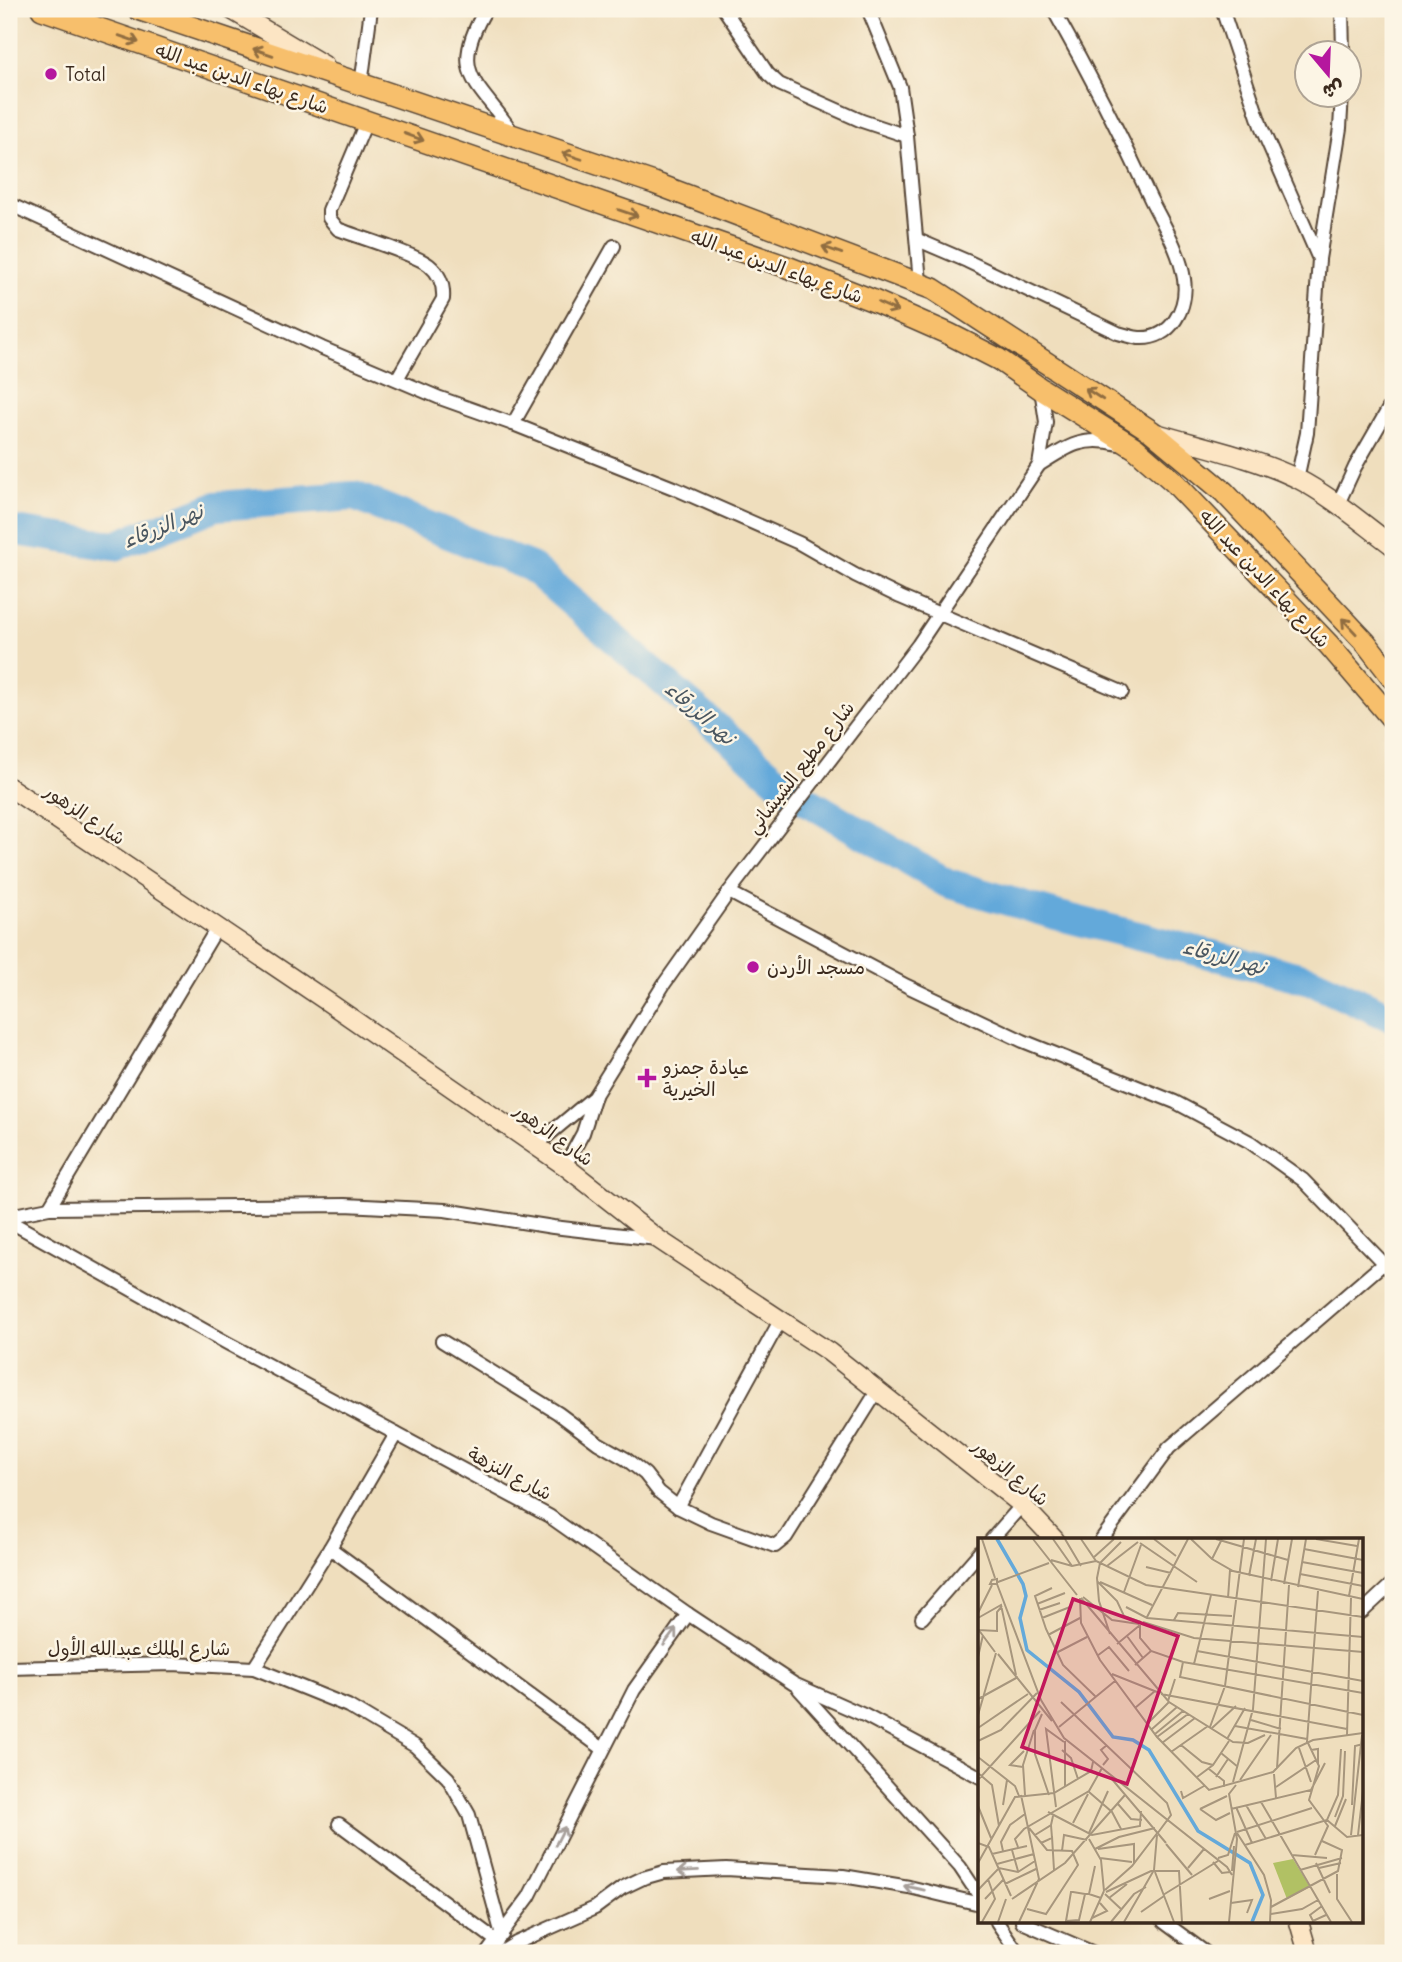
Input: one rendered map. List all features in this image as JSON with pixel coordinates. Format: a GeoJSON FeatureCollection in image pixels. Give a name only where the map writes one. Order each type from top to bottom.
{"type":"FeatureCollection","features":[{"type":"Feature","properties":{"kind":"main road","name":"شارع بهاء الدين عبد الله"},"geometry":{"type":"LineString","coordinates":[[41,9],[748,254],[874,301],[998,359],[1135,448],[1173,481],[1329,645],[1393,720]]}},
{"type":"Feature","properties":{"kind":"main road","name":"شارع بهاء الدين عبد الله"},"geometry":{"type":"LineString","coordinates":[[138,9],[654,183],[920,282],[1151,431],[1224,492],[1366,643],[1393,678]]}},
{"type":"Feature","properties":{"kind":"main road"},"geometry":{"type":"LineString","coordinates":[[230,9],[356,84]]}},
{"type":"Feature","properties":{"kind":"main road"},"geometry":{"type":"LineString","coordinates":[[748,254],[762,224]]}},
{"type":"Feature","properties":{"kind":"main road"},"geometry":{"type":"LineString","coordinates":[[1151,431],[1262,463],[1297,479],[1338,504],[1393,546]]}},
{"type":"Feature","properties":{"kind":"main road","name":"شارع الزهور"},"geometry":{"type":"LineString","coordinates":[[9,789],[565,1166],[658,1239],[828,1352],[1022,1505],[1053,1538]]}},
{"type":"Feature","properties":{"kind":"main road"},"geometry":{"type":"LineString","coordinates":[[1300,1924],[1311,1951]]}},
{"type":"Feature","properties":{"kind":"street"},"geometry":{"type":"LineString","coordinates":[[356,84],[371,9]]}},
{"type":"Feature","properties":{"kind":"street"},"geometry":{"type":"LineString","coordinates":[[486,9],[472,37],[468,52],[471,76],[482,96],[499,113],[515,137]]}},
{"type":"Feature","properties":{"kind":"street"},"geometry":{"type":"LineString","coordinates":[[724,9],[768,74],[779,84],[862,121],[907,136]]}},
{"type":"Feature","properties":{"kind":"street"},"geometry":{"type":"LineString","coordinates":[[868,9],[895,72],[907,136],[920,282]]}},
{"type":"Feature","properties":{"kind":"street"},"geometry":{"type":"LineString","coordinates":[[918,240],[1118,333],[1140,338],[1153,336],[1171,326],[1181,313],[1185,297],[1184,277],[1176,252],[1115,123],[1053,9]]}},
{"type":"Feature","properties":{"kind":"street"},"geometry":{"type":"LineString","coordinates":[[1222,9],[1262,129],[1320,259]]}},
{"type":"Feature","properties":{"kind":"street"},"geometry":{"type":"LineString","coordinates":[[1342,9],[1343,38]]}},
{"type":"Feature","properties":{"kind":"street"},"geometry":{"type":"LineString","coordinates":[[1297,479],[1307,433],[1320,259],[1341,108]]}},
{"type":"Feature","properties":{"kind":"street"},"geometry":{"type":"LineString","coordinates":[[366,120],[329,210],[329,218],[338,229],[426,262],[438,274],[444,292],[443,299],[397,379]]}},
{"type":"Feature","properties":{"kind":"street"},"geometry":{"type":"LineString","coordinates":[[9,204],[246,314],[440,398],[676,489],[799,543],[855,575],[940,614],[1122,692]]}},
{"type":"Feature","properties":{"kind":"street"},"geometry":{"type":"LineString","coordinates":[[513,424],[614,246]]}},
{"type":"Feature","properties":{"kind":"street","name":"شارع مطيع الشيشاني"},"geometry":{"type":"LineString","coordinates":[[1039,465],[1046,422],[1041,389]]}},
{"type":"Feature","properties":{"kind":"street"},"geometry":{"type":"LineString","coordinates":[[1338,504],[1355,467],[1393,401]]}},
{"type":"Feature","properties":{"kind":"street","name":"شارع مطيع الشيشاني"},"geometry":{"type":"LineString","coordinates":[[565,1166],[583,1133],[595,1095],[664,984],[740,877],[940,614],[1039,465],[1081,441],[1103,440],[1135,448]]}},
{"type":"Feature","properties":{"kind":"street"},"geometry":{"type":"LineString","coordinates":[[729,892],[907,986],[1023,1041],[1175,1102],[1250,1142],[1303,1180],[1393,1273]]}},
{"type":"Feature","properties":{"kind":"street"},"geometry":{"type":"LineString","coordinates":[[49,1208],[217,928]]}},
{"type":"Feature","properties":{"kind":"street","name":"شارع مطيع الشيشاني"},"geometry":{"type":"LineString","coordinates":[[535,1146],[595,1095]]}},
{"type":"Feature","properties":{"kind":"street"},"geometry":{"type":"LineString","coordinates":[[9,1218],[49,1208],[345,1205],[433,1209],[658,1239]]}},
{"type":"Feature","properties":{"kind":"street","name":"شارع النزهة"},"geometry":{"type":"LineString","coordinates":[[9,1218],[396,1434],[549,1516],[688,1614],[794,1684],[866,1716],[978,1776]]}},
{"type":"Feature","properties":{"kind":"street"},"geometry":{"type":"LineString","coordinates":[[1102,1538],[1169,1448],[1384,1263]]}},
{"type":"Feature","properties":{"kind":"street"},"geometry":{"type":"LineString","coordinates":[[678,1507],[780,1319]]}},
{"type":"Feature","properties":{"kind":"street"},"geometry":{"type":"LineString","coordinates":[[442,1341],[626,1459],[678,1507],[767,1545],[779,1545],[786,1537],[878,1390]]}},
{"type":"Feature","properties":{"kind":"street"},"geometry":{"type":"LineString","coordinates":[[254,1668],[330,1548],[396,1434]]}},
{"type":"Feature","properties":{"kind":"street"},"geometry":{"type":"LineString","coordinates":[[993,1538],[1022,1505]]}},
{"type":"Feature","properties":{"kind":"street"},"geometry":{"type":"LineString","coordinates":[[330,1548],[603,1749]]}},
{"type":"Feature","properties":{"kind":"street"},"geometry":{"type":"LineString","coordinates":[[922,1618],[978,1554]]}},
{"type":"Feature","properties":{"kind":"street"},"geometry":{"type":"LineString","coordinates":[[1364,1610],[1393,1583]]}},
{"type":"Feature","properties":{"kind":"street"},"geometry":{"type":"LineString","coordinates":[[487,1953],[500,1943],[529,1897],[634,1690],[688,1614]]}},
{"type":"Feature","properties":{"kind":"street","name":"شارع الملك عبدالله الأول"},"geometry":{"type":"LineString","coordinates":[[9,1668],[172,1664],[254,1668],[348,1706],[415,1746],[447,1777],[469,1815],[500,1943]]}},
{"type":"Feature","properties":{"kind":"street"},"geometry":{"type":"LineString","coordinates":[[794,1684],[960,1867],[978,1894]]}},
{"type":"Feature","properties":{"kind":"street"},"geometry":{"type":"LineString","coordinates":[[339,1824],[500,1943],[516,1943],[595,1908],[622,1888],[664,1872],[726,1869],[843,1876],[909,1887],[978,1904]]}},
{"type":"Feature","properties":{"kind":"street"},"geometry":{"type":"LineString","coordinates":[[998,1924],[1018,1953]]}},
{"type":"Feature","properties":{"kind":"street"},"geometry":{"type":"LineString","coordinates":[[1027,1924],[1094,1953]]}},
{"type":"Feature","properties":{"kind":"street"},"geometry":{"type":"LineString","coordinates":[[1167,1924],[1206,1953]]}},
{"type":"Feature","properties":{"kind":"waterway","name":"نهر الزرقاء"},"geometry":{"type":"LineString","coordinates":[[9,530],[115,546],[216,506],[354,496],[531,567],[790,791],[947,883],[1056,915],[1311,980],[1393,1018]]}},
{"type":"Feature","properties":{"kind":"place","name":"Total"},"geometry":{"type":"Point","coordinates":[51,74]}},
{"type":"Feature","properties":{"kind":"place","name":"مسجد الأردن"},"geometry":{"type":"Point","coordinates":[753,967]}},
{"type":"Feature","properties":{"kind":"place","name":"عيادة جمزو الخيرية"},"geometry":{"type":"Point","coordinates":[647,1078]}}]}
